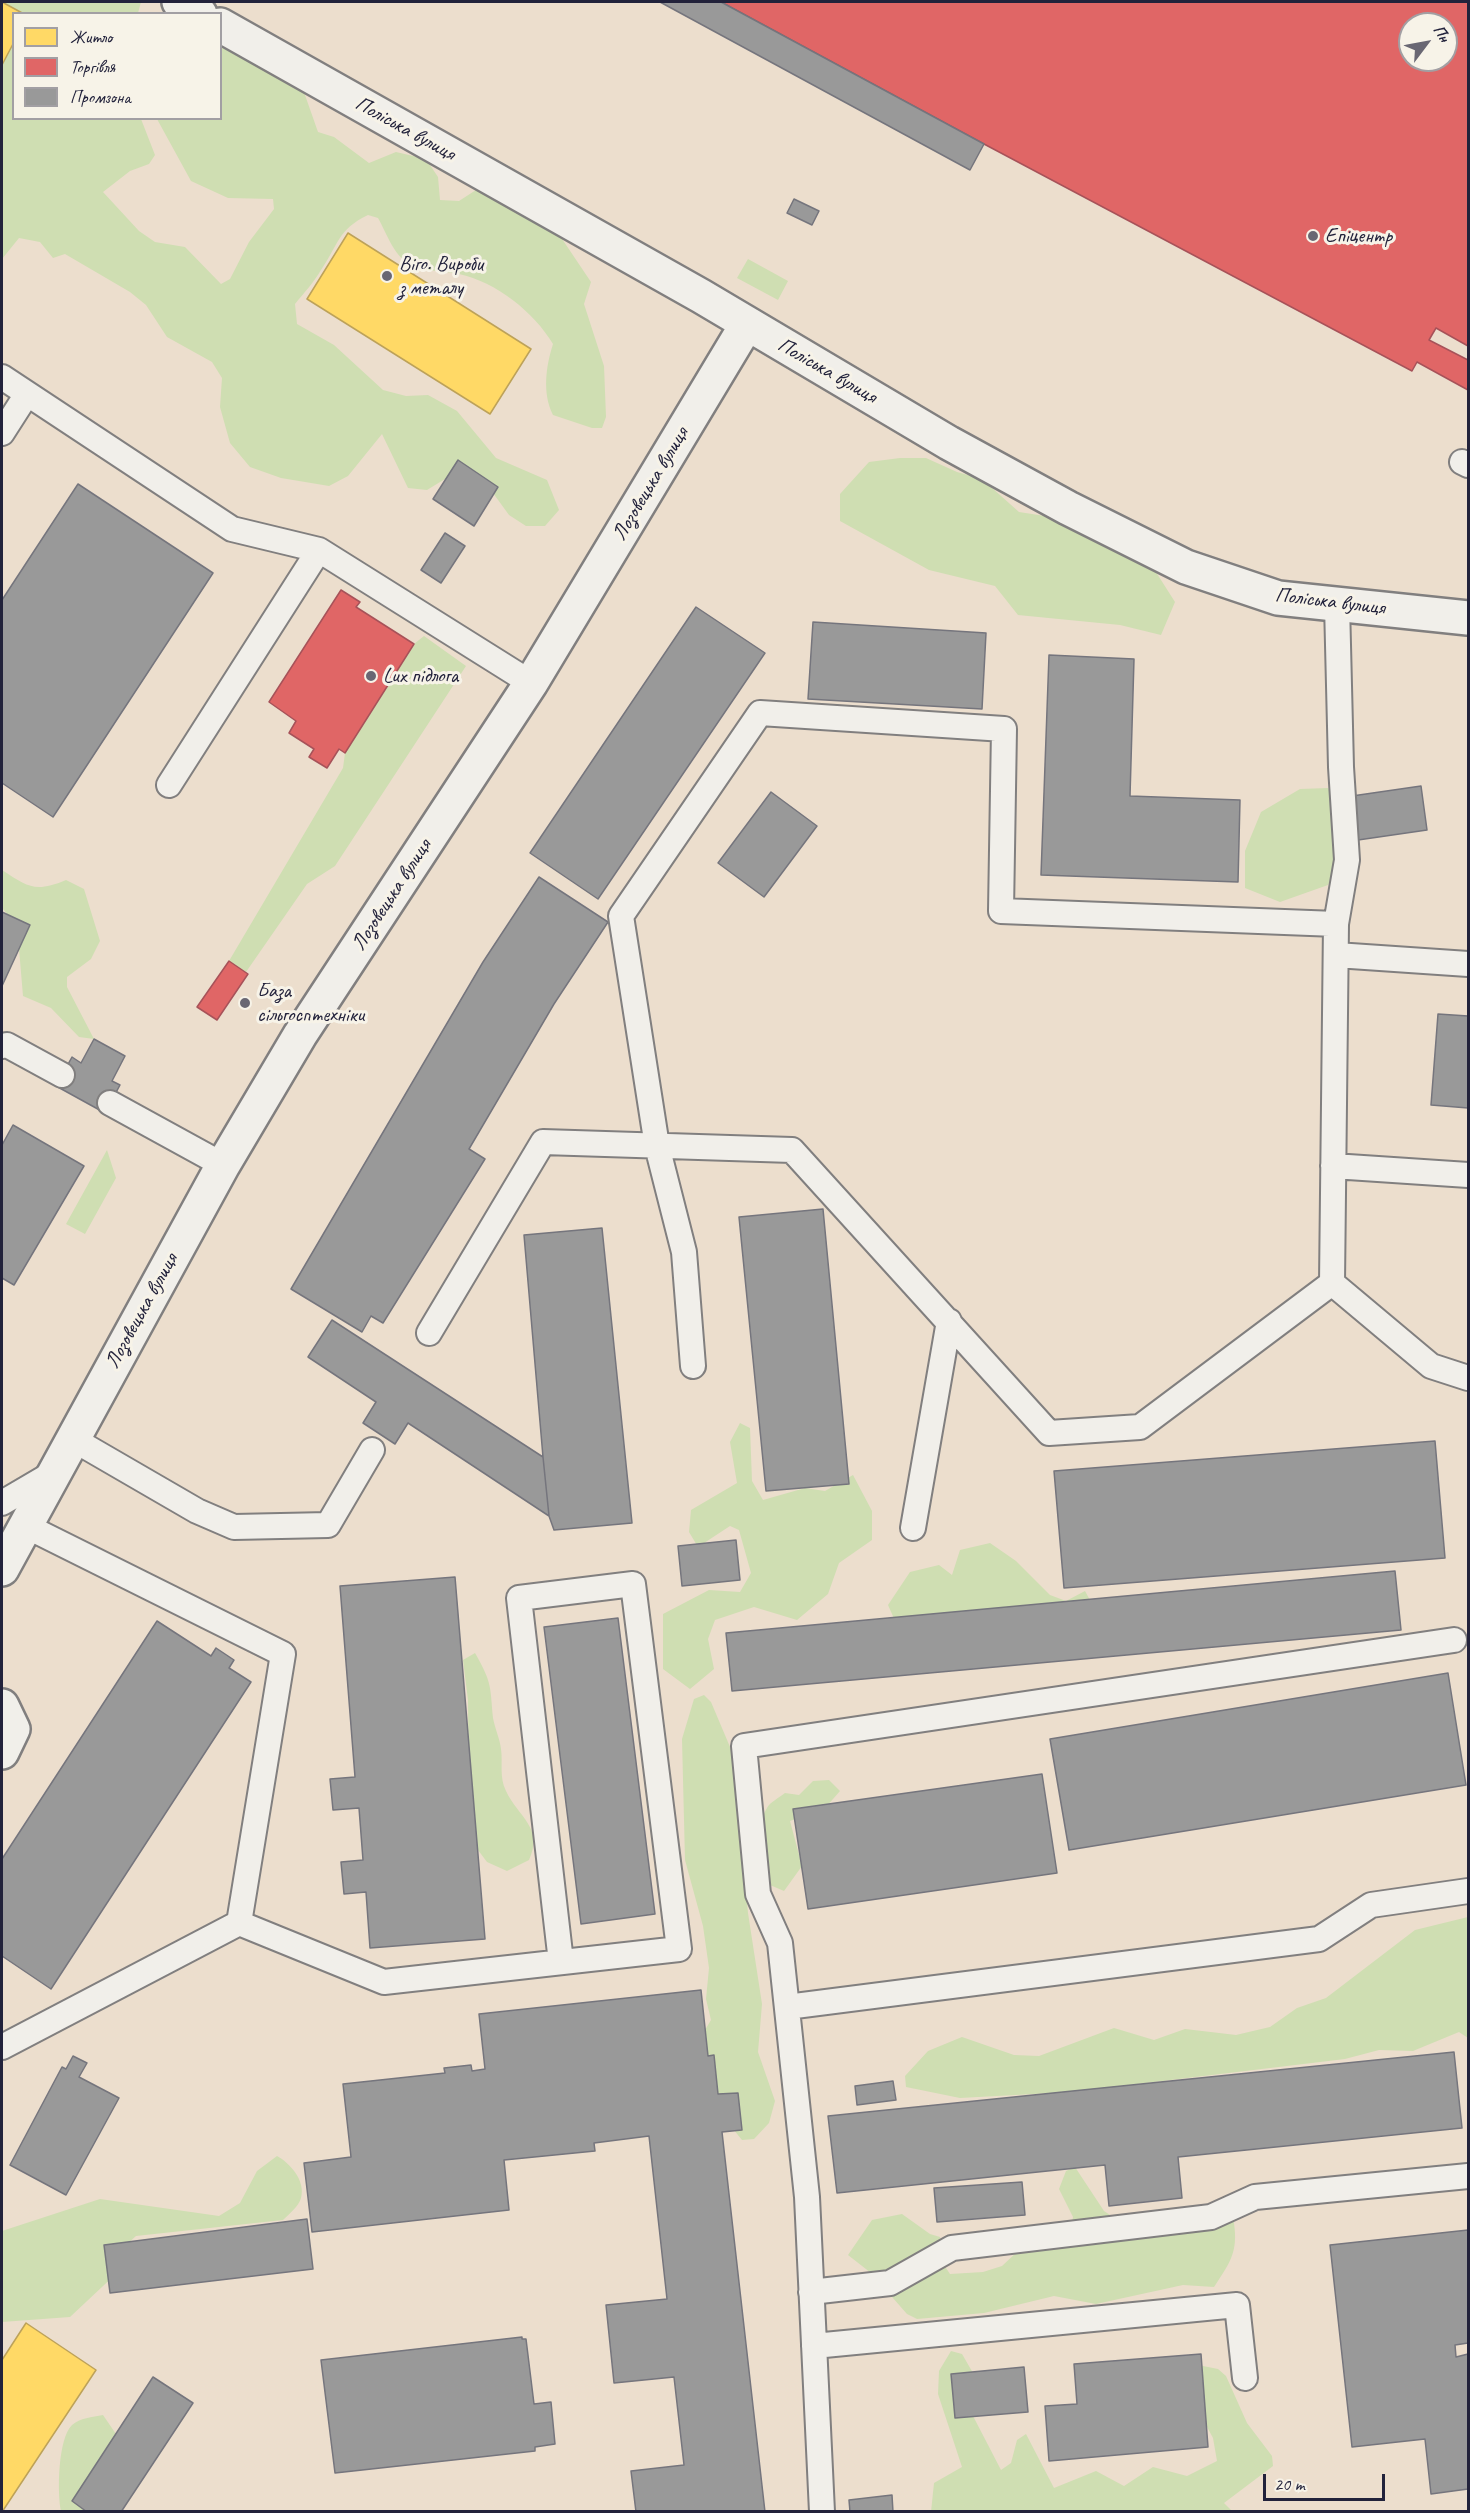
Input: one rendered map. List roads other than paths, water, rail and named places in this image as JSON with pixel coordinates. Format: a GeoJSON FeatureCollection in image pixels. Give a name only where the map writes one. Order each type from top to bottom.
{"type":"FeatureCollection","features":[{"type":"Feature","properties":{"kind":"street"},"geometry":{"type":"LineString","coordinates":[[178,2],[196,12]]}},
{"type":"Feature","properties":{"kind":"street","name":"Поліська вулиця"},"geometry":{"type":"LineString","coordinates":[[222,26],[747,324],[949,443],[1068,508],[1185,567],[1278,598],[1468,618]]}},
{"type":"Feature","properties":{"kind":"street","name":"Лозовецька вулиця"},"geometry":{"type":"LineString","coordinates":[[2,1569],[71,1438],[223,1165],[300,1035],[531,683],[747,324]]}},
{"type":"Feature","properties":{"kind":"street"},"geometry":{"type":"LineString","coordinates":[[2,1706],[13,1729],[2,1752]]}},
{"type":"Feature","properties":{"kind":"lane"},"geometry":{"type":"LineString","coordinates":[[2,377],[232,529],[319,550],[531,683]]}},
{"type":"Feature","properties":{"kind":"lane"},"geometry":{"type":"LineString","coordinates":[[2,433],[27,394]]}},
{"type":"Feature","properties":{"kind":"lane"},"geometry":{"type":"LineString","coordinates":[[169,785],[319,550]]}},
{"type":"Feature","properties":{"kind":"lane"},"geometry":{"type":"LineString","coordinates":[[1332,1283],[1336,924],[1347,860],[1341,767],[1337,604]]}},
{"type":"Feature","properties":{"kind":"lane"},"geometry":{"type":"LineString","coordinates":[[693,1366],[684,1252],[657,1146],[621,916],[760,713],[1004,729],[1001,911],[1336,924]]}},
{"type":"Feature","properties":{"kind":"lane"},"geometry":{"type":"LineString","coordinates":[[1336,955],[1468,964]]}},
{"type":"Feature","properties":{"kind":"lane"},"geometry":{"type":"LineString","coordinates":[[2,1046],[7,1046],[62,1075]]}},
{"type":"Feature","properties":{"kind":"lane"},"geometry":{"type":"LineString","coordinates":[[110,1103],[223,1165]]}},
{"type":"Feature","properties":{"kind":"lane"},"geometry":{"type":"LineString","coordinates":[[429,1333],[543,1143],[792,1150],[1049,1432],[1140,1428],[1332,1283]]}},
{"type":"Feature","properties":{"kind":"lane"},"geometry":{"type":"LineString","coordinates":[[1333,1166],[1468,1175]]}},
{"type":"Feature","properties":{"kind":"lane"},"geometry":{"type":"LineString","coordinates":[[1332,1283],[1431,1366],[1468,1378]]}},
{"type":"Feature","properties":{"kind":"lane"},"geometry":{"type":"LineString","coordinates":[[913,1528],[949,1321]]}},
{"type":"Feature","properties":{"kind":"lane"},"geometry":{"type":"LineString","coordinates":[[71,1438],[197,1511],[234,1527],[328,1525],[372,1450]]}},
{"type":"Feature","properties":{"kind":"lane"},"geometry":{"type":"LineString","coordinates":[[2,1503],[53,1473]]}},
{"type":"Feature","properties":{"kind":"lane"},"geometry":{"type":"LineString","coordinates":[[26,1526],[283,1654],[239,1923]]}},
{"type":"Feature","properties":{"kind":"lane"},"geometry":{"type":"LineString","coordinates":[[2,2047],[239,1923],[384,1982],[679,1949],[633,1584],[519,1598],[561,1962]]}},
{"type":"Feature","properties":{"kind":"lane"},"geometry":{"type":"LineString","coordinates":[[822,2511],[807,2197],[780,1943],[758,1894],[744,1746],[1454,1640]]}},
{"type":"Feature","properties":{"kind":"lane"},"geometry":{"type":"LineString","coordinates":[[787,2007],[1319,1939],[1371,1905],[1468,1892]]}},
{"type":"Feature","properties":{"kind":"lane"},"geometry":{"type":"LineString","coordinates":[[811,2292],[890,2283],[952,2248],[1211,2217],[1256,2197],[1468,2176]]}},
{"type":"Feature","properties":{"kind":"lane"},"geometry":{"type":"LineString","coordinates":[[814,2346],[1237,2305],[1245,2378]]}},
{"type":"Feature","properties":{"kind":"place","name":"Епіцентр"},"geometry":{"type":"Point","coordinates":[1313,236]}},
{"type":"Feature","properties":{"kind":"place","name":"Віго. Вироби з металу"},"geometry":{"type":"Point","coordinates":[387,276]}},
{"type":"Feature","properties":{"kind":"place","name":"Lux підлога"},"geometry":{"type":"Point","coordinates":[371,676]}},
{"type":"Feature","properties":{"kind":"place","name":"База сільгосптехніки"},"geometry":{"type":"Point","coordinates":[245,1003]}}]}
